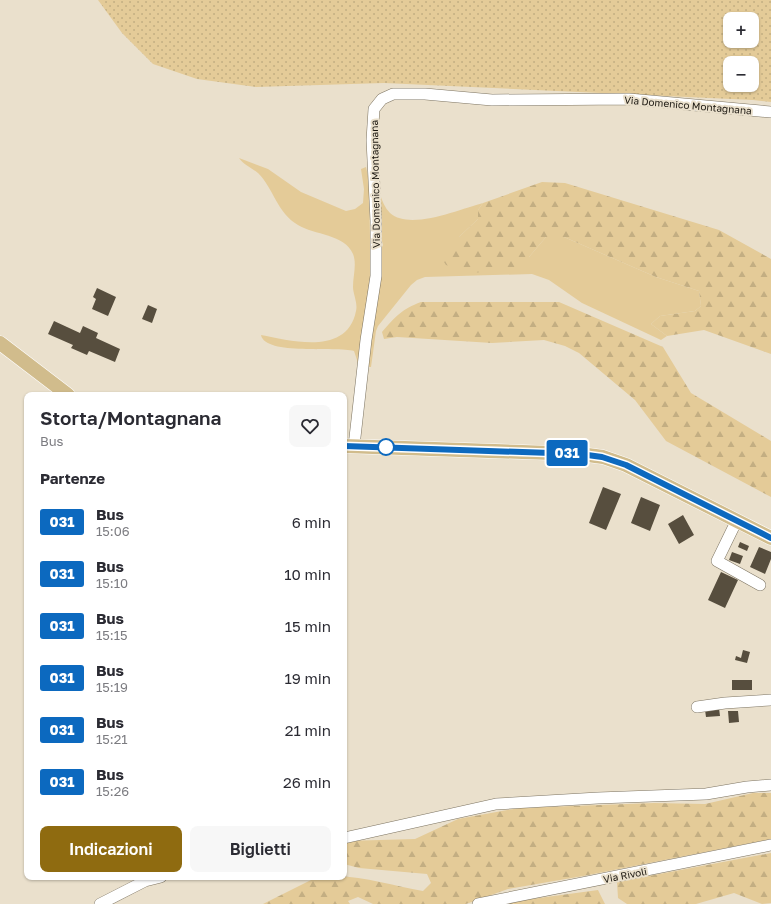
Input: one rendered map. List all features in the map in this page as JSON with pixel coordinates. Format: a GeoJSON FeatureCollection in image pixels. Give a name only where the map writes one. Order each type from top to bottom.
{"type":"FeatureCollection","features":[{"type":"Feature","properties":{"kind":"main road"},"geometry":{"type":"LineString","coordinates":[[0,343],[64,392]]}},
{"type":"Feature","properties":{"kind":"main road"},"geometry":{"type":"LineString","coordinates":[[349,446],[580,454],[602,457],[626,465],[771,538]]}},
{"type":"Feature","properties":{"kind":"street","name":"Via Domenico Montagnana"},"geometry":{"type":"LineString","coordinates":[[349,446],[376,276],[376,221],[372,140],[374,109],[382,98],[393,94],[425,94],[492,100],[629,99],[771,112]]}},
{"type":"Feature","properties":{"kind":"street"},"geometry":{"type":"LineString","coordinates":[[737,520],[717,561],[760,585]]}},
{"type":"Feature","properties":{"kind":"street"},"geometry":{"type":"LineString","coordinates":[[697,707],[725,702],[771,700]]}},
{"type":"Feature","properties":{"kind":"street"},"geometry":{"type":"LineString","coordinates":[[347,837],[496,804],[706,794],[747,787],[771,785]]}},
{"type":"Feature","properties":{"kind":"street","name":"Via Rivoli"},"geometry":{"type":"LineString","coordinates":[[478,904],[771,845]]}},
{"type":"Feature","properties":{"kind":"street"},"geometry":{"type":"LineString","coordinates":[[100,904],[149,880]]}},
{"type":"Feature","properties":{"kind":"green space"},"geometry":{"type":"Polygon","coordinates":[[[98,0],[771,0],[771,102],[384,83],[256,87],[197,79],[153,64],[122,33],[98,0]]]}},
{"type":"Feature","properties":{"kind":"green space"},"geometry":{"type":"Polygon","coordinates":[[[239,158],[268,169],[301,192],[346,211],[355,209],[363,203],[364,189],[361,169],[366,167],[369,181],[371,291],[358,363],[354,351],[288,348],[275,346],[265,342],[261,335],[302,342],[317,342],[330,340],[342,335],[351,325],[356,311],[353,287],[355,262],[349,247],[343,242],[305,228],[291,220],[280,207],[268,186],[258,173],[239,158]]]}},
{"type":"Feature","properties":{"kind":"green space"},"geometry":{"type":"Polygon","coordinates":[[[542,182],[565,183],[719,230],[771,259],[771,354],[704,330],[667,336],[651,324],[660,316],[695,311],[701,306],[699,291],[656,277],[564,237],[546,237],[529,257],[513,268],[473,273],[446,265],[442,259],[446,251],[457,245],[459,237],[478,219],[478,210],[483,203],[542,182]]]}},
{"type":"Feature","properties":{"kind":"green space"},"geometry":{"type":"Polygon","coordinates":[[[380,194],[390,213],[399,218],[410,220],[449,214],[483,203],[478,210],[478,219],[459,237],[529,257],[546,237],[564,237],[656,277],[699,291],[701,306],[695,311],[660,316],[651,324],[667,336],[661,340],[582,303],[549,280],[532,274],[425,277],[417,280],[411,285],[378,326],[371,367],[367,367],[379,253],[383,245],[379,230],[380,194]]]}},
{"type":"Feature","properties":{"kind":"green space"},"geometry":{"type":"Polygon","coordinates":[[[421,302],[559,302],[663,347],[691,393],[771,441],[771,497],[666,441],[635,400],[579,353],[565,346],[544,340],[492,343],[397,337],[384,339],[382,332],[395,318],[404,311],[421,302]]]}},
{"type":"Feature","properties":{"kind":"green space"},"geometry":{"type":"Polygon","coordinates":[[[753,793],[771,793],[771,839],[583,876],[508,889],[466,904],[373,904],[358,897],[348,901],[350,904],[263,904],[311,880],[347,880],[347,876],[354,877],[423,891],[431,883],[427,874],[359,868],[347,865],[347,841],[415,839],[458,819],[519,808],[654,803],[705,804],[753,793]]]}},
{"type":"Feature","properties":{"kind":"green space"},"geometry":{"type":"Polygon","coordinates":[[[771,853],[771,903],[762,904],[734,893],[696,904],[627,904],[618,898],[617,882],[771,853]]]}},
{"type":"Feature","properties":{"kind":"green space"},"geometry":{"type":"Polygon","coordinates":[[[598,890],[605,904],[496,904],[598,890]]]}},
{"type":"Feature","properties":{"kind":"building"},"geometry":{"type":"Polygon","coordinates":[[[97,288],[116,297],[108,316],[92,309],[96,299],[93,297],[97,288]]]}},
{"type":"Feature","properties":{"kind":"building"},"geometry":{"type":"Polygon","coordinates":[[[148,305],[157,309],[152,323],[142,319],[148,305]]]}},
{"type":"Feature","properties":{"kind":"building"},"geometry":{"type":"Polygon","coordinates":[[[54,321],[80,333],[83,326],[98,333],[96,338],[120,349],[115,362],[89,351],[87,355],[71,348],[73,345],[48,334],[54,321]]]}},
{"type":"Feature","properties":{"kind":"building"},"geometry":{"type":"Polygon","coordinates":[[[603,487],[621,494],[606,530],[589,523],[603,487]]]}},
{"type":"Feature","properties":{"kind":"building"},"geometry":{"type":"Polygon","coordinates":[[[641,497],[660,505],[650,531],[631,523],[641,497]]]}},
{"type":"Feature","properties":{"kind":"building"},"geometry":{"type":"Polygon","coordinates":[[[683,515],[694,535],[679,544],[668,524],[683,515]]]}},
{"type":"Feature","properties":{"kind":"building"},"geometry":{"type":"Polygon","coordinates":[[[740,542],[749,546],[747,551],[738,547],[740,542]]]}},
{"type":"Feature","properties":{"kind":"building"},"geometry":{"type":"Polygon","coordinates":[[[759,547],[771,552],[771,559],[765,574],[750,567],[759,547]]]}},
{"type":"Feature","properties":{"kind":"building"},"geometry":{"type":"Polygon","coordinates":[[[732,552],[743,556],[740,564],[729,560],[732,552]]]}},
{"type":"Feature","properties":{"kind":"building"},"geometry":{"type":"Polygon","coordinates":[[[721,572],[738,580],[725,608],[708,600],[721,572]]]}},
{"type":"Feature","properties":{"kind":"building"},"geometry":{"type":"Polygon","coordinates":[[[743,650],[750,652],[747,663],[735,660],[736,656],[741,658],[743,650]]]}},
{"type":"Feature","properties":{"kind":"building"},"geometry":{"type":"Polygon","coordinates":[[[732,680],[752,680],[752,690],[732,690],[732,680]]]}},
{"type":"Feature","properties":{"kind":"building"},"geometry":{"type":"Polygon","coordinates":[[[719,708],[720,716],[706,717],[705,710],[719,708]]]}},
{"type":"Feature","properties":{"kind":"building"},"geometry":{"type":"Polygon","coordinates":[[[728,711],[738,711],[739,722],[729,723],[728,711]]]}},
{"type":"Feature","properties":{"kind":"bus line","name":"031"},"geometry":{"type":"LineString","coordinates":[[347,446],[580,454],[602,457],[626,465],[771,538]]}}]}
